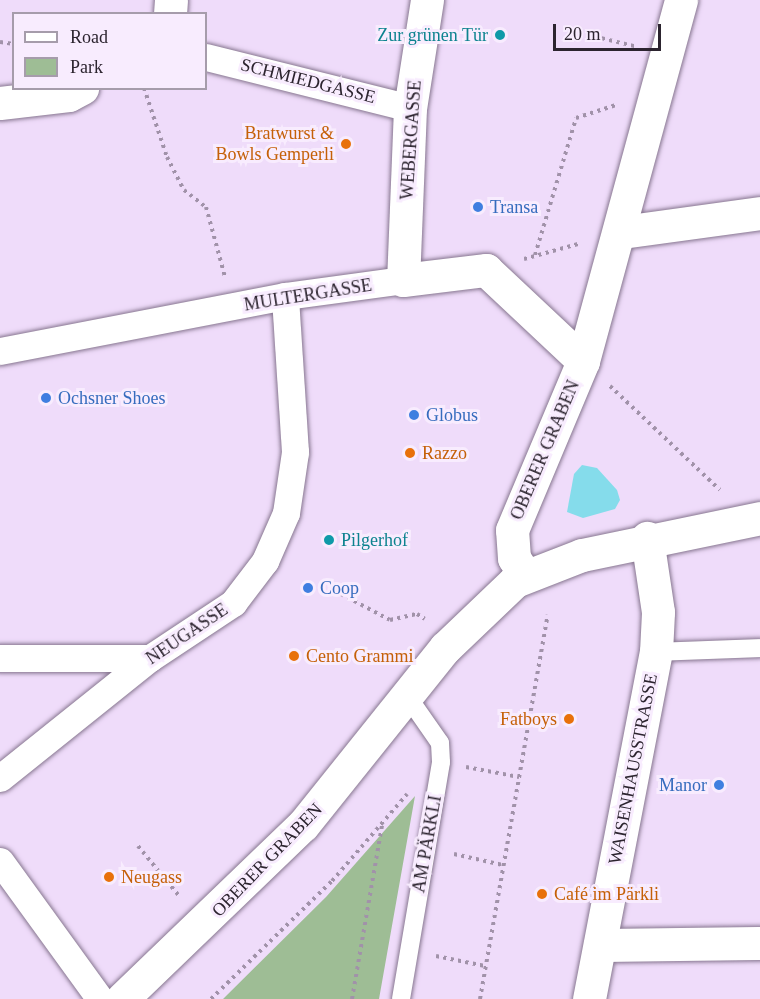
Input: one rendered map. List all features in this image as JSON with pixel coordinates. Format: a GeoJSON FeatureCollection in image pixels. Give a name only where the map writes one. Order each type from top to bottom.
{"type":"FeatureCollection","features":[{"type":"Feature","properties":{"kind":"street","name":"WEBERGASSE"},"geometry":{"type":"LineString","coordinates":[[404,280],[410,108],[427,0]]}},
{"type":"Feature","properties":{"kind":"street","name":"OBERER GRABEN"},"geometry":{"type":"LineString","coordinates":[[122,999],[247,884],[408,697],[484,604],[525,575],[514,558],[512,530],[583,361],[622,232],[681,0]]}},
{"type":"Feature","properties":{"kind":"street","name":"SCHMIEDGASSE"},"geometry":{"type":"LineString","coordinates":[[207,57],[410,108]]}},
{"type":"Feature","properties":{"kind":"street"},"geometry":{"type":"LineString","coordinates":[[0,103],[69,95],[78,90]]}},
{"type":"Feature","properties":{"kind":"street"},"geometry":{"type":"LineString","coordinates":[[622,232],[760,213]]}},
{"type":"Feature","properties":{"kind":"street"},"geometry":{"type":"LineString","coordinates":[[486,270],[583,361]]}},
{"type":"Feature","properties":{"kind":"street","name":"MULTERGASSE"},"geometry":{"type":"LineString","coordinates":[[0,351],[285,296],[486,270]]}},
{"type":"Feature","properties":{"kind":"street","name":"NEUGASSE"},"geometry":{"type":"LineString","coordinates":[[0,778],[150,658],[233,603],[265,561],[286,513],[295,452],[285,296]]}},
{"type":"Feature","properties":{"kind":"street"},"geometry":{"type":"LineString","coordinates":[[525,575],[647,538],[755,519]]}},
{"type":"Feature","properties":{"kind":"street","name":"WAISENHAUSSTRASSE"},"geometry":{"type":"LineString","coordinates":[[589,999],[656,652],[658,612],[647,538]]}},
{"type":"Feature","properties":{"kind":"street"},"geometry":{"type":"LineString","coordinates":[[0,658],[150,658]]}},
{"type":"Feature","properties":{"kind":"street"},"geometry":{"type":"LineString","coordinates":[[0,861],[100,999]]}},
{"type":"Feature","properties":{"kind":"street"},"geometry":{"type":"LineString","coordinates":[[600,945],[760,943]]}},
{"type":"Feature","properties":{"kind":"lane"},"geometry":{"type":"LineString","coordinates":[[656,652],[760,648]]}},
{"type":"Feature","properties":{"kind":"lane","name":"AM PÄRKLI"},"geometry":{"type":"LineString","coordinates":[[401,999],[441,762],[440,743],[408,697]]}},
{"type":"Feature","properties":{"kind":"path"},"geometry":{"type":"LineString","coordinates":[[580,33],[646,49]]}},
{"type":"Feature","properties":{"kind":"path"},"geometry":{"type":"LineString","coordinates":[[145,90],[167,157],[184,190],[206,207],[234,306]]}},
{"type":"Feature","properties":{"kind":"path"},"geometry":{"type":"LineString","coordinates":[[536,255],[576,118],[625,102]]}},
{"type":"Feature","properties":{"kind":"path"},"geometry":{"type":"LineString","coordinates":[[486,270],[622,232]]}},
{"type":"Feature","properties":{"kind":"path"},"geometry":{"type":"LineString","coordinates":[[583,361],[755,519]]}},
{"type":"Feature","properties":{"kind":"path"},"geometry":{"type":"LineString","coordinates":[[341,594],[390,620],[417,614],[428,621]]}},
{"type":"Feature","properties":{"kind":"path"},"geometry":{"type":"LineString","coordinates":[[480,999],[548,615]]}},
{"type":"Feature","properties":{"kind":"path"},"geometry":{"type":"LineString","coordinates":[[441,762],[519,777]]}},
{"type":"Feature","properties":{"kind":"path"},"geometry":{"type":"LineString","coordinates":[[211,999],[382,824],[411,788]]}},
{"type":"Feature","properties":{"kind":"path"},"geometry":{"type":"LineString","coordinates":[[352,999],[382,824]]}},
{"type":"Feature","properties":{"kind":"path"},"geometry":{"type":"LineString","coordinates":[[138,846],[186,905]]}},
{"type":"Feature","properties":{"kind":"path"},"geometry":{"type":"LineString","coordinates":[[427,848],[503,865]]}},
{"type":"Feature","properties":{"kind":"path"},"geometry":{"type":"LineString","coordinates":[[409,951],[485,966]]}},
{"type":"Feature","properties":{"kind":"green space"},"geometry":{"type":"Polygon","coordinates":[[[415,796],[379,999],[223,999],[326,897],[415,796]]]}},
{"type":"Feature","properties":{"kind":"water"},"geometry":{"type":"Polygon","coordinates":[[[582,465],[597,468],[617,490],[620,500],[615,509],[583,518],[567,512],[574,474],[582,465]]]}},
{"type":"Feature","properties":{"kind":"place","name":"Zur grünen Tür"},"geometry":{"type":"Point","coordinates":[500,35]}},
{"type":"Feature","properties":{"kind":"place","name":"Bratwurst & Bowls Gemperli"},"geometry":{"type":"Point","coordinates":[346,144]}},
{"type":"Feature","properties":{"kind":"place","name":"Transa"},"geometry":{"type":"Point","coordinates":[478,207]}},
{"type":"Feature","properties":{"kind":"place","name":"Ochsner Shoes"},"geometry":{"type":"Point","coordinates":[46,398]}},
{"type":"Feature","properties":{"kind":"place","name":"Globus"},"geometry":{"type":"Point","coordinates":[414,415]}},
{"type":"Feature","properties":{"kind":"place","name":"Razzo"},"geometry":{"type":"Point","coordinates":[410,453]}},
{"type":"Feature","properties":{"kind":"place","name":"Pilgerhof"},"geometry":{"type":"Point","coordinates":[329,540]}},
{"type":"Feature","properties":{"kind":"place","name":"Coop"},"geometry":{"type":"Point","coordinates":[308,588]}},
{"type":"Feature","properties":{"kind":"place","name":"Cento Grammi"},"geometry":{"type":"Point","coordinates":[294,656]}},
{"type":"Feature","properties":{"kind":"place","name":"Fatboys"},"geometry":{"type":"Point","coordinates":[569,719]}},
{"type":"Feature","properties":{"kind":"place","name":"Manor"},"geometry":{"type":"Point","coordinates":[719,785]}},
{"type":"Feature","properties":{"kind":"place","name":"Neugass"},"geometry":{"type":"Point","coordinates":[109,877]}},
{"type":"Feature","properties":{"kind":"place","name":"Café im Pärkli"},"geometry":{"type":"Point","coordinates":[542,894]}}]}
